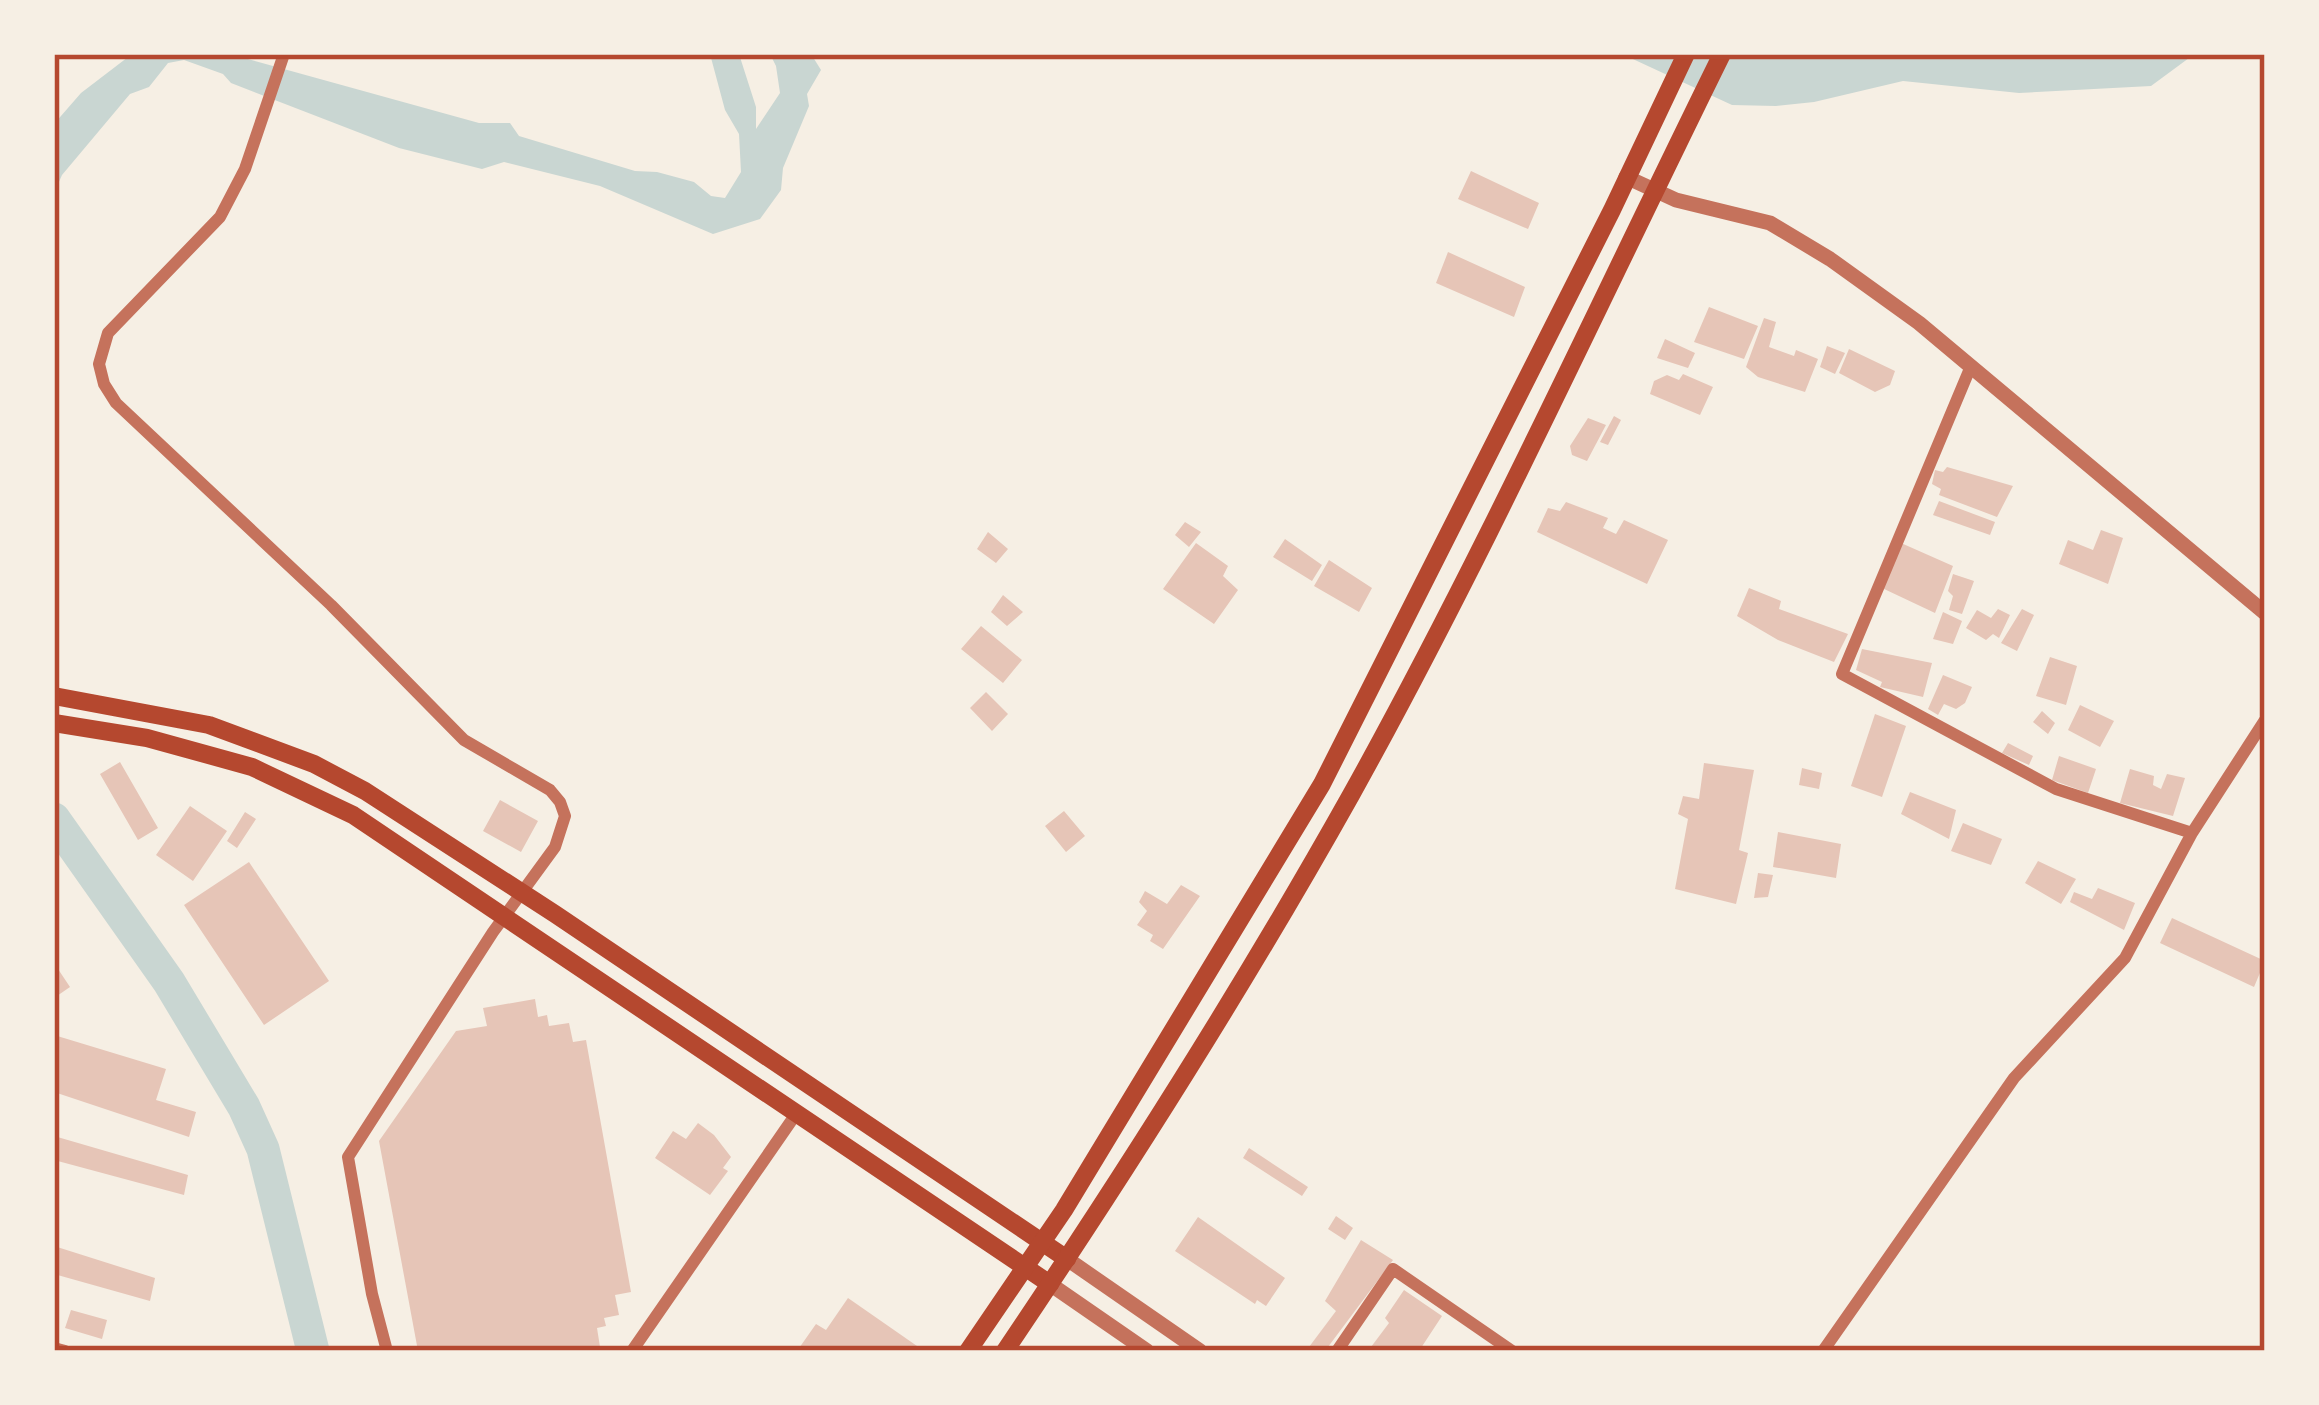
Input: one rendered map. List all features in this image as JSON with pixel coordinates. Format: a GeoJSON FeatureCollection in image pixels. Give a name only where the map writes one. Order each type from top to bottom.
{"type":"FeatureCollection","features":[{"type":"Feature","properties":{"kind":"main road"},"geometry":{"type":"LineString","coordinates":[[968,1351],[1218,962],[1322,784],[1685,54]]}},
{"type":"Feature","properties":{"kind":"main road"},"geometry":{"type":"LineString","coordinates":[[1005,1351],[1230,1005],[1352,791],[1721,54]]}},
{"type":"Feature","properties":{"kind":"main road"},"geometry":{"type":"LineString","coordinates":[[54,696],[209,725],[280,749],[365,791],[1067,1258]]}},
{"type":"Feature","properties":{"kind":"main road"},"geometry":{"type":"LineString","coordinates":[[54,723],[147,738],[252,767],[353,815],[1050,1284]]}},
{"type":"Feature","properties":{"kind":"street"},"geometry":{"type":"LineString","coordinates":[[284,56],[244,170],[220,217],[108,333],[99,364],[104,385],[116,404],[331,605],[464,740],[550,790],[565,816],[562,832],[349,1157],[372,1294],[387,1351]]}},
{"type":"Feature","properties":{"kind":"street"},"geometry":{"type":"LineString","coordinates":[[1626,177],[1676,200],[1770,223],[1797,237],[1919,323],[2265,613]]}},
{"type":"Feature","properties":{"kind":"street"},"geometry":{"type":"LineString","coordinates":[[1971,366],[1842,674],[2056,789],[2192,833]]}},
{"type":"Feature","properties":{"kind":"street"},"geometry":{"type":"LineString","coordinates":[[1823,1351],[2014,1078],[2125,958],[2192,833],[2265,720]]}},
{"type":"Feature","properties":{"kind":"street"},"geometry":{"type":"LineString","coordinates":[[632,1351],[796,1114]]}},
{"type":"Feature","properties":{"kind":"street"},"geometry":{"type":"LineString","coordinates":[[1067,1258],[1200,1351]]}},
{"type":"Feature","properties":{"kind":"street"},"geometry":{"type":"LineString","coordinates":[[1337,1351],[1393,1269],[1512,1351]]}},
{"type":"Feature","properties":{"kind":"street"},"geometry":{"type":"LineString","coordinates":[[1050,1284],[1147,1351]]}},
{"type":"Feature","properties":{"kind":"street"},"geometry":{"type":"LineString","coordinates":[[54,1348],[64,1351]]}},
{"type":"Feature","properties":{"kind":"shaded area"},"geometry":{"type":"Polygon","coordinates":[[[132,54],[230,54],[479,123],[510,123],[519,136],[635,171],[694,182],[711,196],[725,198],[741,172],[739,134],[725,110],[710,54],[739,54],[756,107],[756,129],[780,93],[770,54],[811,54],[821,70],[807,94],[809,106],[783,168],[781,190],[760,219],[713,234],[600,186],[504,162],[482,169],[399,148],[184,60],[168,63],[149,87],[130,94],[62,175],[54,193],[54,124],[81,93],[132,54]]]}},
{"type":"Feature","properties":{"kind":"shaded area"},"geometry":{"type":"Polygon","coordinates":[[[1622,54],[2209,54],[2189,58],[2151,86],[2019,93],[1903,81],[1776,106],[1732,105],[1622,54]]]}},
{"type":"Feature","properties":{"kind":"building"},"geometry":{"type":"Polygon","coordinates":[[[1471,171],[1539,203],[1528,229],[1458,199],[1471,171]]]}},
{"type":"Feature","properties":{"kind":"building"},"geometry":{"type":"Polygon","coordinates":[[[1448,252],[1525,287],[1514,317],[1436,283],[1448,252]]]}},
{"type":"Feature","properties":{"kind":"building"},"geometry":{"type":"Polygon","coordinates":[[[1709,307],[1758,326],[1744,359],[1694,342],[1709,307]]]}},
{"type":"Feature","properties":{"kind":"building"},"geometry":{"type":"Polygon","coordinates":[[[1764,318],[1776,322],[1769,347],[1818,359],[1805,392],[1758,377],[1746,367],[1764,318]]]}},
{"type":"Feature","properties":{"kind":"building"},"geometry":{"type":"Polygon","coordinates":[[[1665,339],[1695,353],[1688,368],[1657,358],[1665,339]]]}},
{"type":"Feature","properties":{"kind":"building"},"geometry":{"type":"Polygon","coordinates":[[[1827,346],[1845,353],[1835,374],[1820,367],[1827,346]]]}},
{"type":"Feature","properties":{"kind":"building"},"geometry":{"type":"Polygon","coordinates":[[[1849,349],[1895,371],[1890,385],[1875,392],[1839,373],[1849,349]]]}},
{"type":"Feature","properties":{"kind":"building"},"geometry":{"type":"Polygon","coordinates":[[[1683,374],[1713,387],[1700,415],[1650,394],[1654,381],[1667,375],[1679,380],[1683,374]]]}},
{"type":"Feature","properties":{"kind":"building"},"geometry":{"type":"Polygon","coordinates":[[[1614,416],[1621,420],[1608,445],[1600,442],[1614,416]]]}},
{"type":"Feature","properties":{"kind":"building"},"geometry":{"type":"Polygon","coordinates":[[[1588,418],[1606,425],[1587,461],[1572,455],[1570,446],[1588,418]]]}},
{"type":"Feature","properties":{"kind":"building"},"geometry":{"type":"Polygon","coordinates":[[[1947,467],[2013,486],[1997,517],[1939,495],[1941,489],[1932,484],[1935,470],[1943,472],[1947,467]]]}},
{"type":"Feature","properties":{"kind":"building"},"geometry":{"type":"Polygon","coordinates":[[[1939,501],[1995,522],[1990,535],[1933,515],[1939,501]]]}},
{"type":"Feature","properties":{"kind":"building"},"geometry":{"type":"Polygon","coordinates":[[[1566,502],[1608,518],[1603,528],[1616,534],[1624,520],[1668,540],[1647,584],[1537,532],[1548,508],[1560,511],[1566,502]]]}},
{"type":"Feature","properties":{"kind":"building"},"geometry":{"type":"Polygon","coordinates":[[[1185,522],[1201,532],[1189,547],[1175,535],[1185,522]]]}},
{"type":"Feature","properties":{"kind":"building"},"geometry":{"type":"Polygon","coordinates":[[[2101,530],[2123,538],[2108,584],[2059,564],[2068,540],[2093,550],[2101,530]]]}},
{"type":"Feature","properties":{"kind":"building"},"geometry":{"type":"Polygon","coordinates":[[[988,532],[1008,549],[996,563],[977,549],[988,532]]]}},
{"type":"Feature","properties":{"kind":"building"},"geometry":{"type":"Polygon","coordinates":[[[1285,539],[1322,565],[1312,581],[1273,557],[1285,539]]]}},
{"type":"Feature","properties":{"kind":"building"},"geometry":{"type":"Polygon","coordinates":[[[1196,543],[1228,566],[1223,576],[1238,590],[1214,624],[1163,589],[1196,543]]]}},
{"type":"Feature","properties":{"kind":"building"},"geometry":{"type":"Polygon","coordinates":[[[1901,543],[1953,566],[1935,613],[1882,588],[1901,543]]]}},
{"type":"Feature","properties":{"kind":"building"},"geometry":{"type":"Polygon","coordinates":[[[1329,560],[1372,588],[1359,612],[1314,586],[1329,560]]]}},
{"type":"Feature","properties":{"kind":"building"},"geometry":{"type":"Polygon","coordinates":[[[1953,574],[1974,581],[1962,614],[1949,610],[1953,574]]]}},
{"type":"Feature","properties":{"kind":"building"},"geometry":{"type":"Polygon","coordinates":[[[1749,588],[1781,601],[1779,609],[1848,634],[1834,662],[1778,640],[1737,616],[1749,588]]]}},
{"type":"Feature","properties":{"kind":"building"},"geometry":{"type":"Polygon","coordinates":[[[1003,595],[1023,612],[1007,626],[991,612],[1003,595]]]}},
{"type":"Feature","properties":{"kind":"building"},"geometry":{"type":"Polygon","coordinates":[[[1998,609],[2010,615],[1999,638],[1993,634],[1986,640],[1966,628],[1977,610],[1991,618],[1998,609]]]}},
{"type":"Feature","properties":{"kind":"building"},"geometry":{"type":"Polygon","coordinates":[[[2022,609],[2034,615],[2017,651],[2001,643],[2022,609]]]}},
{"type":"Feature","properties":{"kind":"building"},"geometry":{"type":"Polygon","coordinates":[[[1943,612],[1962,621],[1953,644],[1933,639],[1943,612]]]}},
{"type":"Feature","properties":{"kind":"building"},"geometry":{"type":"Polygon","coordinates":[[[981,626],[1022,660],[1003,683],[961,649],[981,626]]]}},
{"type":"Feature","properties":{"kind":"building"},"geometry":{"type":"Polygon","coordinates":[[[1862,649],[1932,663],[1923,697],[1880,687],[1882,682],[1856,670],[1862,649]]]}},
{"type":"Feature","properties":{"kind":"building"},"geometry":{"type":"Polygon","coordinates":[[[2050,657],[2077,666],[2066,705],[2036,696],[2050,657]]]}},
{"type":"Feature","properties":{"kind":"building"},"geometry":{"type":"Polygon","coordinates":[[[1943,675],[1972,687],[1965,703],[1956,709],[1944,704],[1938,715],[1928,709],[1943,675]]]}},
{"type":"Feature","properties":{"kind":"building"},"geometry":{"type":"Polygon","coordinates":[[[986,692],[1008,714],[992,731],[970,708],[986,692]]]}},
{"type":"Feature","properties":{"kind":"building"},"geometry":{"type":"Polygon","coordinates":[[[2080,705],[2114,721],[2100,747],[2068,730],[2080,705]]]}},
{"type":"Feature","properties":{"kind":"building"},"geometry":{"type":"Polygon","coordinates":[[[2042,711],[2055,723],[2048,734],[2033,722],[2042,711]]]}},
{"type":"Feature","properties":{"kind":"building"},"geometry":{"type":"Polygon","coordinates":[[[1875,714],[1906,726],[1882,797],[1851,786],[1875,714]]]}},
{"type":"Feature","properties":{"kind":"building"},"geometry":{"type":"Polygon","coordinates":[[[2008,743],[2033,756],[2029,765],[2002,753],[2008,743]]]}},
{"type":"Feature","properties":{"kind":"building"},"geometry":{"type":"Polygon","coordinates":[[[2059,756],[2096,769],[2088,793],[2052,780],[2059,756]]]}},
{"type":"Feature","properties":{"kind":"building"},"geometry":{"type":"Polygon","coordinates":[[[120,762],[158,828],[138,840],[100,774],[120,762]]]}},
{"type":"Feature","properties":{"kind":"building"},"geometry":{"type":"Polygon","coordinates":[[[1704,763],[1754,770],[1739,850],[1748,853],[1736,904],[1675,889],[1688,819],[1678,814],[1683,796],[1699,799],[1704,763]]]}},
{"type":"Feature","properties":{"kind":"building"},"geometry":{"type":"Polygon","coordinates":[[[1802,768],[1822,773],[1819,789],[1799,785],[1802,768]]]}},
{"type":"Feature","properties":{"kind":"building"},"geometry":{"type":"Polygon","coordinates":[[[2130,769],[2154,776],[2153,785],[2161,789],[2167,774],[2185,778],[2173,816],[2120,803],[2130,769]]]}},
{"type":"Feature","properties":{"kind":"building"},"geometry":{"type":"Polygon","coordinates":[[[1910,792],[1956,810],[1949,839],[1901,814],[1910,792]]]}},
{"type":"Feature","properties":{"kind":"building"},"geometry":{"type":"Polygon","coordinates":[[[500,800],[538,821],[521,852],[483,831],[500,800]]]}},
{"type":"Feature","properties":{"kind":"building"},"geometry":{"type":"Polygon","coordinates":[[[190,806],[227,831],[193,881],[156,855],[190,806]]]}},
{"type":"Feature","properties":{"kind":"building"},"geometry":{"type":"Polygon","coordinates":[[[1064,811],[1085,836],[1066,852],[1045,826],[1064,811]]]}},
{"type":"Feature","properties":{"kind":"building"},"geometry":{"type":"Polygon","coordinates":[[[245,812],[256,819],[237,848],[227,841],[245,812]]]}},
{"type":"Feature","properties":{"kind":"building"},"geometry":{"type":"Polygon","coordinates":[[[1963,823],[2002,839],[1991,865],[1951,851],[1963,823]]]}},
{"type":"Feature","properties":{"kind":"building"},"geometry":{"type":"Polygon","coordinates":[[[1778,832],[1841,844],[1836,878],[1773,867],[1778,832]]]}},
{"type":"Feature","properties":{"kind":"building"},"geometry":{"type":"Polygon","coordinates":[[[2038,861],[2076,879],[2061,904],[2025,883],[2038,861]]]}},
{"type":"Feature","properties":{"kind":"building"},"geometry":{"type":"Polygon","coordinates":[[[249,862],[329,981],[264,1025],[184,905],[249,862]]]}},
{"type":"Feature","properties":{"kind":"building"},"geometry":{"type":"Polygon","coordinates":[[[1758,873],[1773,875],[1768,897],[1754,898],[1758,873]]]}},
{"type":"Feature","properties":{"kind":"building"},"geometry":{"type":"Polygon","coordinates":[[[1181,885],[1200,896],[1163,949],[1137,925],[1147,911],[1139,902],[1145,891],[1167,904],[1181,885]]]}},
{"type":"Feature","properties":{"kind":"building"},"geometry":{"type":"Polygon","coordinates":[[[2098,888],[2135,903],[2124,930],[2070,902],[2074,892],[2092,899],[2098,888]]]}},
{"type":"Feature","properties":{"kind":"building"},"geometry":{"type":"Polygon","coordinates":[[[2172,918],[2265,961],[2254,987],[2160,943],[2172,918]]]}},
{"type":"Feature","properties":{"kind":"building"},"geometry":{"type":"Polygon","coordinates":[[[54,963],[70,987],[54,998],[54,963]]]}},
{"type":"Feature","properties":{"kind":"building"},"geometry":{"type":"Polygon","coordinates":[[[535,999],[538,1017],[547,1015],[549,1026],[569,1023],[573,1042],[586,1040],[631,1292],[615,1295],[619,1315],[604,1318],[606,1326],[597,1328],[600,1347],[418,1351],[379,1141],[456,1031],[487,1026],[483,1008],[535,999]]]}},
{"type":"Feature","properties":{"kind":"building"},"geometry":{"type":"Polygon","coordinates":[[[54,1035],[166,1069],[156,1100],[196,1112],[189,1137],[54,1092],[54,1035]]]}},
{"type":"Feature","properties":{"kind":"building"},"geometry":{"type":"Polygon","coordinates":[[[698,1123],[731,1157],[723,1168],[728,1171],[710,1195],[655,1158],[673,1131],[686,1139],[698,1123]]]}},
{"type":"Feature","properties":{"kind":"building"},"geometry":{"type":"Polygon","coordinates":[[[54,1136],[188,1175],[184,1195],[54,1160],[54,1136]]]}},
{"type":"Feature","properties":{"kind":"building"},"geometry":{"type":"Polygon","coordinates":[[[1249,1148],[1308,1187],[1302,1196],[1243,1158],[1249,1148]]]}},
{"type":"Feature","properties":{"kind":"building"},"geometry":{"type":"Polygon","coordinates":[[[1336,1216],[1353,1228],[1345,1240],[1328,1229],[1336,1216]]]}},
{"type":"Feature","properties":{"kind":"building"},"geometry":{"type":"Polygon","coordinates":[[[1198,1217],[1285,1278],[1266,1306],[1257,1300],[1255,1304],[1175,1251],[1198,1217]]]}},
{"type":"Feature","properties":{"kind":"building"},"geometry":{"type":"Polygon","coordinates":[[[1361,1240],[1393,1260],[1325,1351],[1306,1351],[1336,1311],[1325,1301],[1361,1240]]]}},
{"type":"Feature","properties":{"kind":"building"},"geometry":{"type":"Polygon","coordinates":[[[54,1246],[155,1278],[150,1301],[54,1274],[54,1246]]]}},
{"type":"Feature","properties":{"kind":"building"},"geometry":{"type":"Polygon","coordinates":[[[1404,1290],[1442,1316],[1419,1351],[1368,1351],[1389,1323],[1385,1318],[1404,1290]]]}},
{"type":"Feature","properties":{"kind":"building"},"geometry":{"type":"Polygon","coordinates":[[[848,1298],[917,1346],[913,1351],[797,1351],[816,1324],[826,1330],[848,1298]]]}},
{"type":"Feature","properties":{"kind":"building"},"geometry":{"type":"Polygon","coordinates":[[[71,1310],[107,1320],[102,1339],[65,1328],[71,1310]]]}},
{"type":"Feature","properties":{"kind":"waterway"},"geometry":{"type":"LineString","coordinates":[[54,819],[169,982],[244,1107],[263,1149],[313,1351]]}}]}
